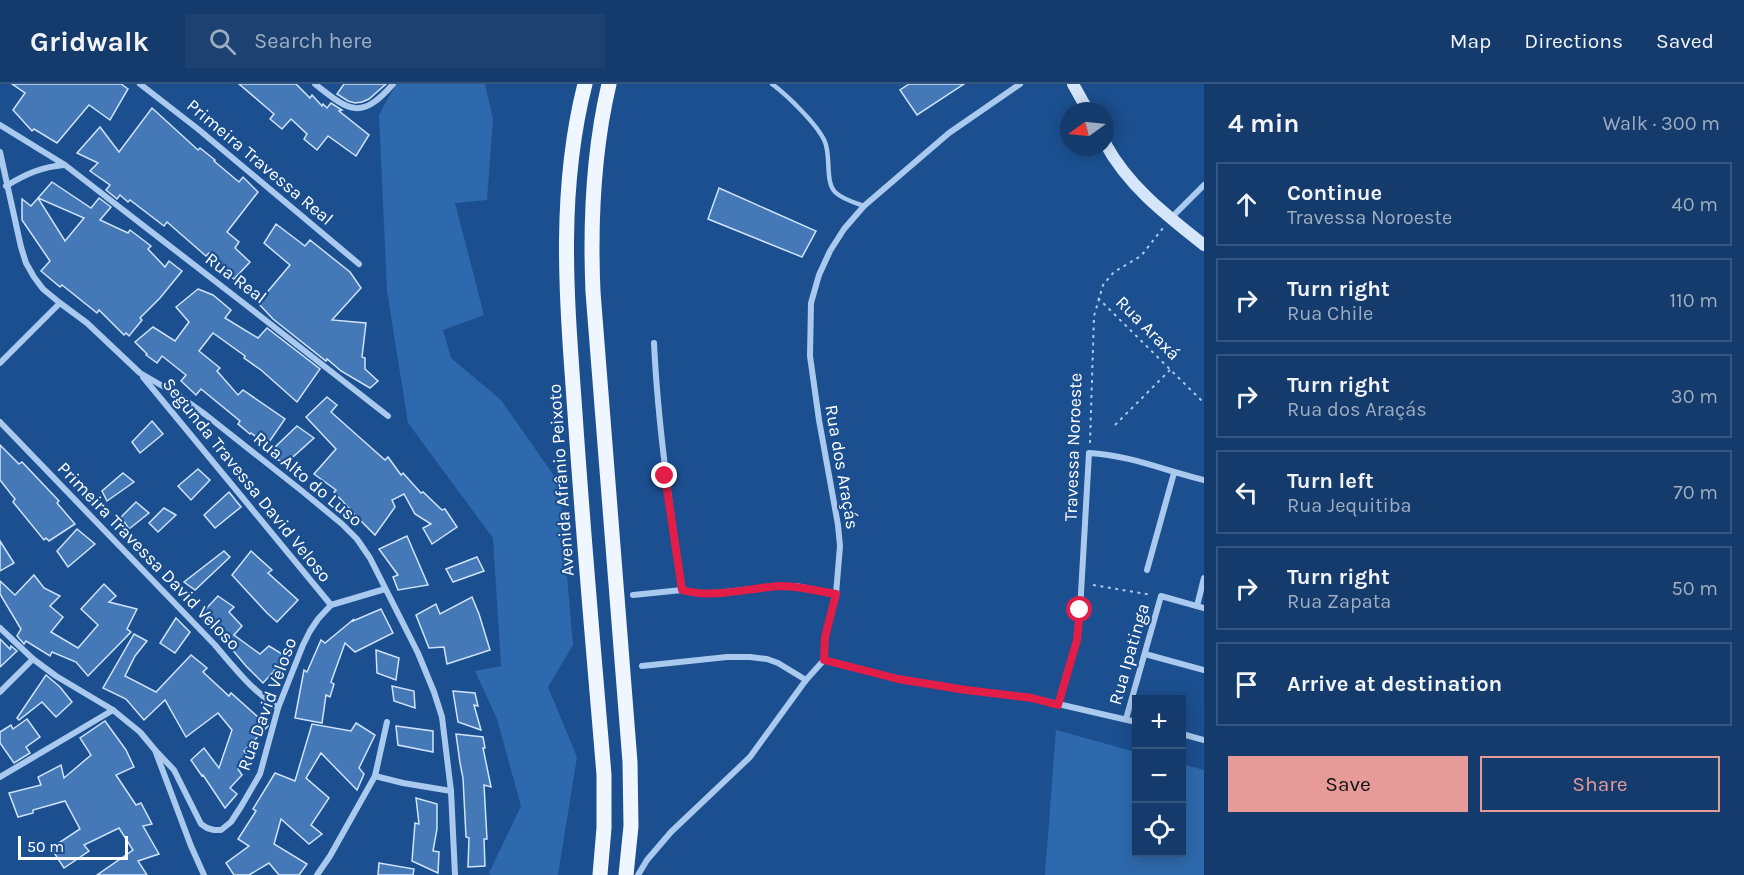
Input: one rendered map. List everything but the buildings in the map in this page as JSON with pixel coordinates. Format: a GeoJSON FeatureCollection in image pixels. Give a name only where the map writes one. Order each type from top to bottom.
{"type":"FeatureCollection","features":[{"type":"Feature","properties":{"kind":"main road","name":"Avenida Afrânio Peixoto"},"geometry":{"type":"LineString","coordinates":[[585,84],[571,154],[567,205],[567,294],[604,775],[604,828],[600,875]]}},
{"type":"Feature","properties":{"kind":"main road"},"geometry":{"type":"LineString","coordinates":[[609,84],[595,163],[591,254],[630,762],[631,826],[626,875]]}},
{"type":"Feature","properties":{"kind":"main road"},"geometry":{"type":"LineString","coordinates":[[1073,84],[1083,102]]}},
{"type":"Feature","properties":{"kind":"main road"},"geometry":{"type":"LineString","coordinates":[[1114,156],[1137,187],[1170,219],[1204,245]]}},
{"type":"Feature","properties":{"kind":"street","name":"Primeira Travessa Real"},"geometry":{"type":"LineString","coordinates":[[140,84],[198,129],[359,264]]}},
{"type":"Feature","properties":{"kind":"street"},"geometry":{"type":"LineString","coordinates":[[315,84],[340,103],[354,109],[369,106],[383,96],[393,84]]}},
{"type":"Feature","properties":{"kind":"street","name":"Rua dos Araçás"},"geometry":{"type":"LineString","coordinates":[[824,660],[825,637],[836,594],[840,546],[810,357],[811,303],[819,275],[844,229],[864,206],[949,133],[1020,84]]}},
{"type":"Feature","properties":{"kind":"street","name":"Rua Real"},"geometry":{"type":"LineString","coordinates":[[0,125],[65,165],[388,416]]}},
{"type":"Feature","properties":{"kind":"street"},"geometry":{"type":"LineString","coordinates":[[0,152],[6,186],[26,263],[43,289],[60,303],[0,363]]}},
{"type":"Feature","properties":{"kind":"street"},"geometry":{"type":"LineString","coordinates":[[6,186],[38,169],[65,165]]}},
{"type":"Feature","properties":{"kind":"street"},"geometry":{"type":"LineString","coordinates":[[1170,219],[1204,185]]}},
{"type":"Feature","properties":{"kind":"street","name":"Rua Alto do Luso"},"geometry":{"type":"LineString","coordinates":[[60,303],[94,329],[140,373],[178,395],[206,415],[342,524],[357,539],[370,558],[418,653],[440,709],[451,791],[455,875]]}},
{"type":"Feature","properties":{"kind":"street"},"geometry":{"type":"LineString","coordinates":[[654,343],[657,402],[665,476],[682,590]]}},
{"type":"Feature","properties":{"kind":"street","name":"Segunda Travessa David Veloso"},"geometry":{"type":"LineString","coordinates":[[140,373],[331,605]]}},
{"type":"Feature","properties":{"kind":"street","name":"Primeira Travessa David Veloso"},"geometry":{"type":"LineString","coordinates":[[0,422],[215,645],[244,681],[278,708]]}},
{"type":"Feature","properties":{"kind":"street"},"geometry":{"type":"LineString","coordinates":[[1089,453],[1116,455],[1204,480]]}},
{"type":"Feature","properties":{"kind":"street","name":"Travessa Noroeste"},"geometry":{"type":"LineString","coordinates":[[1058,705],[1077,640],[1083,583],[1089,453]]}},
{"type":"Feature","properties":{"kind":"street"},"geometry":{"type":"LineString","coordinates":[[1147,570],[1174,473]]}},
{"type":"Feature","properties":{"kind":"street"},"geometry":{"type":"LineString","coordinates":[[1161,596],[1201,607],[1204,578]]}},
{"type":"Feature","properties":{"kind":"street"},"geometry":{"type":"LineString","coordinates":[[633,595],[682,590],[708,594],[778,586],[796,586],[836,594]]}},
{"type":"Feature","properties":{"kind":"street"},"geometry":{"type":"LineString","coordinates":[[331,605],[385,589]]}},
{"type":"Feature","properties":{"kind":"street","name":"Rua Ipatinga"},"geometry":{"type":"LineString","coordinates":[[1126,720],[1161,596]]}},
{"type":"Feature","properties":{"kind":"street","name":"Rua David Veloso"},"geometry":{"type":"LineString","coordinates":[[155,750],[174,770],[201,824],[207,828],[221,830],[231,822],[260,774],[278,708],[310,631],[331,605]]}},
{"type":"Feature","properties":{"kind":"street"},"geometry":{"type":"LineString","coordinates":[[0,628],[33,659],[56,676],[112,710],[140,732],[155,750],[204,875]]}},
{"type":"Feature","properties":{"kind":"street"},"geometry":{"type":"LineString","coordinates":[[1145,654],[1204,670]]}},
{"type":"Feature","properties":{"kind":"street"},"geometry":{"type":"LineString","coordinates":[[642,666],[727,657],[750,657],[778,663],[806,680]]}},
{"type":"Feature","properties":{"kind":"street"},"geometry":{"type":"LineString","coordinates":[[0,692],[33,659]]}},
{"type":"Feature","properties":{"kind":"street"},"geometry":{"type":"LineString","coordinates":[[638,875],[647,860],[671,832],[750,757],[806,680],[824,660],[898,679],[1032,698],[1132,721]]}},
{"type":"Feature","properties":{"kind":"street"},"geometry":{"type":"LineString","coordinates":[[0,777],[112,710]]}},
{"type":"Feature","properties":{"kind":"street"},"geometry":{"type":"LineString","coordinates":[[317,875],[375,776],[387,722]]}},
{"type":"Feature","properties":{"kind":"street"},"geometry":{"type":"LineString","coordinates":[[1186,735],[1204,740]]}},
{"type":"Feature","properties":{"kind":"street"},"geometry":{"type":"LineString","coordinates":[[375,776],[451,791]]}},
{"type":"Feature","properties":{"kind":"lane"},"geometry":{"type":"LineString","coordinates":[[772,84],[817,128],[825,143],[829,158],[831,186],[835,192],[864,206]]}},
{"type":"Feature","properties":{"kind":"path","name":"Travessa Noroeste"},"geometry":{"type":"LineString","coordinates":[[1089,453],[1094,316],[1098,298],[1103,285],[1114,272],[1141,256],[1170,219]]}},
{"type":"Feature","properties":{"kind":"path","name":"Rua Araxá"},"geometry":{"type":"LineString","coordinates":[[1098,298],[1204,403]]}},
{"type":"Feature","properties":{"kind":"path"},"geometry":{"type":"LineString","coordinates":[[1115,425],[1170,370]]}},
{"type":"Feature","properties":{"kind":"path"},"geometry":{"type":"LineString","coordinates":[[1083,583],[1161,596]]}},
{"type":"Feature","properties":{"kind":"shaded area"},"geometry":{"type":"Polygon","coordinates":[[[396,84],[485,84],[493,119],[487,200],[455,203],[484,315],[443,330],[451,358],[501,400],[559,483],[573,645],[548,687],[577,757],[558,875],[491,875],[489,873],[521,806],[497,719],[475,671],[501,666],[493,538],[408,423],[387,291],[379,115],[396,84]]]}},
{"type":"Feature","properties":{"kind":"shaded area"},"geometry":{"type":"Polygon","coordinates":[[[1056,730],[1132,751],[1132,857],[1186,857],[1186,765],[1204,770],[1204,875],[1045,875],[1056,730]]]}},
{"type":"Feature","properties":{"kind":"route"},"geometry":{"type":"LineString","coordinates":[[665,476],[682,590],[708,594],[796,586],[836,594],[825,637],[824,660],[898,679],[1032,698],[1058,705],[1077,640],[1080,610]]}}]}
